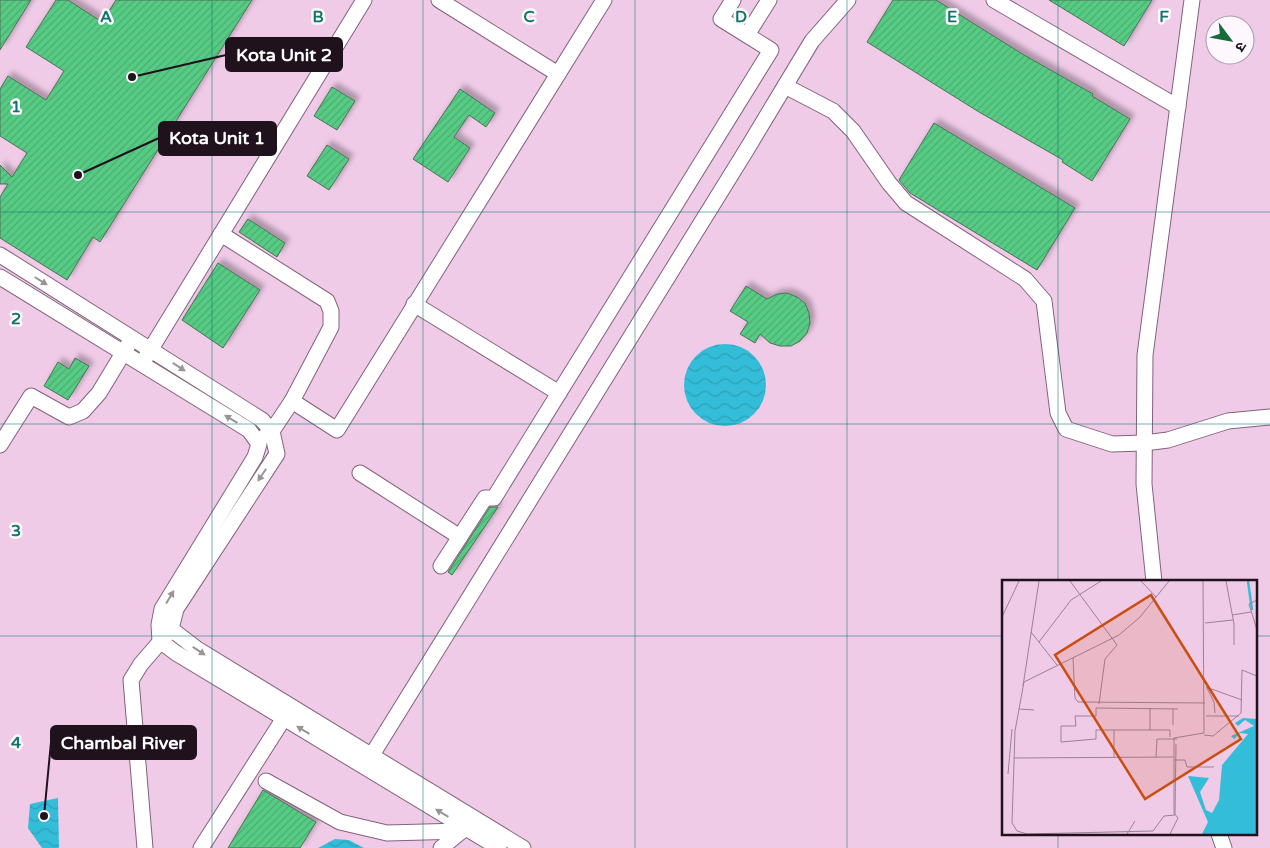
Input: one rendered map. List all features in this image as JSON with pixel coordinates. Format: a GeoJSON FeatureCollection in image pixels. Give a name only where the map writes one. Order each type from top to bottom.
{"type":"FeatureCollection","features":[{"type":"Feature","properties":{"kind":"lane"},"geometry":{"type":"LineString","coordinates":[[142,365],[364,0]]}},
{"type":"Feature","properties":{"kind":"lane"},"geometry":{"type":"LineString","coordinates":[[439,0],[558,74]]}},
{"type":"Feature","properties":{"kind":"lane"},"geometry":{"type":"LineString","coordinates":[[292,401],[337,430],[604,0]]}},
{"type":"Feature","properties":{"kind":"lane"},"geometry":{"type":"LineString","coordinates":[[441,566],[486,498],[494,498],[771,50],[721,19],[733,0]]}},
{"type":"Feature","properties":{"kind":"lane"},"geometry":{"type":"LineString","coordinates":[[748,35],[769,0]]}},
{"type":"Feature","properties":{"kind":"lane"},"geometry":{"type":"LineString","coordinates":[[368,761],[812,41],[848,0]]}},
{"type":"Feature","properties":{"kind":"lane"},"geometry":{"type":"LineString","coordinates":[[994,0],[1178,107]]}},
{"type":"Feature","properties":{"kind":"lane"},"geometry":{"type":"LineString","coordinates":[[1154,580],[1144,484],[1145,355],[1192,0]]}},
{"type":"Feature","properties":{"kind":"lane"},"geometry":{"type":"LineString","coordinates":[[785,86],[833,111],[853,131],[888,183],[906,203],[1025,279],[1044,301],[1058,413],[1066,429],[1112,444],[1144,443],[1168,440],[1228,421],[1270,417]]}},
{"type":"Feature","properties":{"kind":"lane"},"geometry":{"type":"LineString","coordinates":[[221,234],[327,301],[331,312],[330,327],[292,401],[272,431],[257,441]]}},
{"type":"Feature","properties":{"kind":"lane"},"geometry":{"type":"LineString","coordinates":[[0,255],[262,420],[272,431],[277,454],[176,609],[171,629],[131,680],[144,848]]}},
{"type":"Feature","properties":{"kind":"lane"},"geometry":{"type":"LineString","coordinates":[[0,276],[249,430],[259,444],[255,457],[162,609],[159,625],[160,641],[176,653],[284,718],[368,761],[524,848]]}},
{"type":"Feature","properties":{"kind":"lane"},"geometry":{"type":"LineString","coordinates":[[414,304],[559,393]]}},
{"type":"Feature","properties":{"kind":"lane"},"geometry":{"type":"LineString","coordinates":[[0,445],[31,396],[69,417],[84,410],[99,394],[133,338]]}},
{"type":"Feature","properties":{"kind":"lane"},"geometry":{"type":"LineString","coordinates":[[360,473],[460,537]]}},
{"type":"Feature","properties":{"kind":"lane"},"geometry":{"type":"LineString","coordinates":[[171,629],[197,649],[368,761],[464,830],[499,848]]}},
{"type":"Feature","properties":{"kind":"lane"},"geometry":{"type":"LineString","coordinates":[[201,848],[284,718]]}},
{"type":"Feature","properties":{"kind":"lane"},"geometry":{"type":"LineString","coordinates":[[266,781],[340,822],[387,833],[464,830]]}},
{"type":"Feature","properties":{"kind":"lane"},"geometry":{"type":"LineString","coordinates":[[441,848],[464,830]]}},
{"type":"Feature","properties":{"kind":"lane"},"geometry":{"type":"LineString","coordinates":[[1220,836],[1224,848]]}},
{"type":"Feature","properties":{"kind":"water"},"geometry":{"type":"Polygon","coordinates":[[[725,344],[741,347],[754,356],[763,369],[766,385],[763,401],[754,414],[741,423],[725,426],[709,423],[696,414],[687,401],[684,385],[687,369],[696,356],[709,347],[725,344]]]}},
{"type":"Feature","properties":{"kind":"water"},"geometry":{"type":"Polygon","coordinates":[[[58,798],[59,848],[42,848],[28,828],[30,804],[58,798]]]}},
{"type":"Feature","properties":{"kind":"water"},"geometry":{"type":"Polygon","coordinates":[[[335,839],[349,840],[364,848],[318,848],[335,839]]]}},
{"type":"Feature","properties":{"kind":"building"},"geometry":{"type":"Polygon","coordinates":[[[0,0],[31,0],[0,50],[0,0]]]}},
{"type":"Feature","properties":{"kind":"building"},"geometry":{"type":"Polygon","coordinates":[[[56,0],[68,0],[102,22],[116,0],[252,0],[100,242],[93,237],[67,280],[0,238],[0,197],[8,184],[0,184],[0,165],[12,177],[27,153],[0,136],[0,89],[8,76],[46,100],[64,71],[26,47],[56,0]]]}},
{"type":"Feature","properties":{"kind":"building"},"geometry":{"type":"Polygon","coordinates":[[[893,0],[936,0],[1024,55],[1093,94],[1092,96],[1130,119],[1092,181],[1062,162],[1063,160],[979,112],[867,42],[893,0]]]}},
{"type":"Feature","properties":{"kind":"building"},"geometry":{"type":"Polygon","coordinates":[[[1049,0],[1152,0],[1124,46],[1049,0]]]}},
{"type":"Feature","properties":{"kind":"building"},"geometry":{"type":"Polygon","coordinates":[[[332,87],[355,101],[337,130],[314,116],[332,87]]]}},
{"type":"Feature","properties":{"kind":"building"},"geometry":{"type":"Polygon","coordinates":[[[460,89],[495,113],[486,127],[469,115],[454,137],[470,148],[448,182],[413,159],[460,89]]]}},
{"type":"Feature","properties":{"kind":"building"},"geometry":{"type":"Polygon","coordinates":[[[934,123],[1075,208],[1037,270],[910,193],[899,180],[934,123]]]}},
{"type":"Feature","properties":{"kind":"building"},"geometry":{"type":"Polygon","coordinates":[[[327,145],[349,159],[329,190],[307,176],[327,145]]]}},
{"type":"Feature","properties":{"kind":"building"},"geometry":{"type":"Polygon","coordinates":[[[248,219],[285,243],[277,257],[239,232],[248,219]]]}},
{"type":"Feature","properties":{"kind":"building"},"geometry":{"type":"Polygon","coordinates":[[[218,263],[260,290],[223,348],[182,320],[218,263]]]}},
{"type":"Feature","properties":{"kind":"building"},"geometry":{"type":"Polygon","coordinates":[[[746,286],[767,299],[777,294],[787,293],[805,303],[810,323],[807,333],[800,341],[791,346],[780,346],[770,343],[760,334],[755,343],[740,334],[748,322],[730,311],[746,286]]]}},
{"type":"Feature","properties":{"kind":"building"},"geometry":{"type":"Polygon","coordinates":[[[75,358],[89,366],[68,400],[44,386],[58,362],[69,369],[75,358]]]}},
{"type":"Feature","properties":{"kind":"building"},"geometry":{"type":"Polygon","coordinates":[[[490,507],[498,507],[452,575],[448,572],[490,507]]]}},
{"type":"Feature","properties":{"kind":"building"},"geometry":{"type":"Polygon","coordinates":[[[263,790],[316,822],[300,848],[228,848],[263,790]]]}},
{"type":"Feature","properties":{"kind":"place","name":"Kota Unit 2"},"geometry":{"type":"Point","coordinates":[132,77]}},
{"type":"Feature","properties":{"kind":"place","name":"Kota Unit 1"},"geometry":{"type":"Point","coordinates":[78,175]}},
{"type":"Feature","properties":{"kind":"place","name":"Chambal River"},"geometry":{"type":"Point","coordinates":[44,816]}}]}
